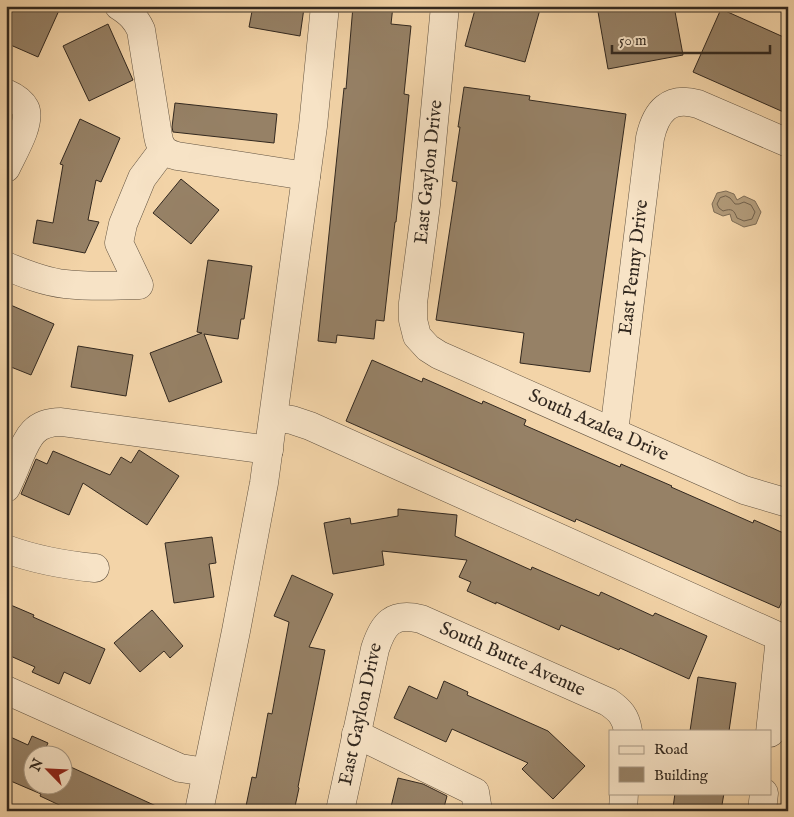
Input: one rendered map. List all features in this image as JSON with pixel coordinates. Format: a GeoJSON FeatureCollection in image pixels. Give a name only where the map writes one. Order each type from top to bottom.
{"type":"FeatureCollection","features":[{"type":"Feature","properties":{"kind":"street"},"geometry":{"type":"LineString","coordinates":[[118,6],[137,21],[141,30],[159,143],[163,150],[177,156],[306,176]]}},
{"type":"Feature","properties":{"kind":"street"},"geometry":{"type":"LineString","coordinates":[[198,811],[257,524],[269,450],[313,126],[325,6]]}},
{"type":"Feature","properties":{"kind":"street","name":"East Gaylon Drive"},"geometry":{"type":"LineString","coordinates":[[417,336],[413,320],[413,303],[427,196],[445,6]]}},
{"type":"Feature","properties":{"kind":"street"},"geometry":{"type":"LineString","coordinates":[[6,168],[25,124],[16,101]]}},
{"type":"Feature","properties":{"kind":"street","name":"East Penny Drive"},"geometry":{"type":"LineString","coordinates":[[614,432],[650,138],[657,116],[666,107],[678,102],[689,101],[788,143]]}},
{"type":"Feature","properties":{"kind":"street"},"geometry":{"type":"LineString","coordinates":[[6,266],[29,275],[63,284],[81,286],[139,285],[119,243],[123,224],[142,178],[163,150]]}},
{"type":"Feature","properties":{"kind":"street","name":"South Azalea Drive"},"geometry":{"type":"LineString","coordinates":[[417,336],[428,348],[439,355],[744,490],[788,503]]}},
{"type":"Feature","properties":{"kind":"street"},"geometry":{"type":"LineString","coordinates":[[274,417],[310,426],[784,637],[770,730]]}},
{"type":"Feature","properties":{"kind":"street"},"geometry":{"type":"LineString","coordinates":[[6,488],[32,433],[50,422],[269,450]]}},
{"type":"Feature","properties":{"kind":"street"},"geometry":{"type":"LineString","coordinates":[[6,549],[50,562],[95,568]]}},
{"type":"Feature","properties":{"kind":"street","name":"South Butte Avenue"},"geometry":{"type":"LineString","coordinates":[[390,621],[400,617],[411,616],[421,619],[608,702],[621,712],[627,726]]}},
{"type":"Feature","properties":{"kind":"street","name":"East Gaylon Drive"},"geometry":{"type":"LineString","coordinates":[[340,811],[375,650],[383,629],[390,621]]}},
{"type":"Feature","properties":{"kind":"street"},"geometry":{"type":"LineString","coordinates":[[6,690],[180,768],[206,772]]}},
{"type":"Feature","properties":{"kind":"street"},"geometry":{"type":"LineString","coordinates":[[356,734],[475,792],[478,811]]}},
{"type":"Feature","properties":{"kind":"street"},"geometry":{"type":"LineString","coordinates":[[623,811],[624,794]]}},
{"type":"Feature","properties":{"kind":"street"},"geometry":{"type":"LineString","coordinates":[[762,811],[764,794]]}},
{"type":"Feature","properties":{"kind":"water"},"geometry":{"type":"Polygon","coordinates":[[[726,191],[734,194],[737,200],[744,196],[755,201],[761,212],[756,224],[744,227],[732,221],[730,214],[723,216],[714,212],[712,204],[717,193],[726,191]]]}},
{"type":"Feature","properties":{"kind":"building"},"geometry":{"type":"Polygon","coordinates":[[[6,6],[61,6],[38,57],[6,43],[6,6]]]}},
{"type":"Feature","properties":{"kind":"building"},"geometry":{"type":"Polygon","coordinates":[[[253,6],[294,6],[304,8],[300,36],[249,27],[253,6]]]}},
{"type":"Feature","properties":{"kind":"building"},"geometry":{"type":"Polygon","coordinates":[[[353,6],[393,6],[391,24],[411,26],[404,94],[409,95],[384,321],[376,320],[374,339],[337,335],[336,343],[318,341],[344,88],[346,89],[353,6]]]}},
{"type":"Feature","properties":{"kind":"building"},"geometry":{"type":"Polygon","coordinates":[[[476,6],[541,6],[525,62],[465,46],[476,6]]]}},
{"type":"Feature","properties":{"kind":"building"},"geometry":{"type":"Polygon","coordinates":[[[597,6],[674,6],[683,55],[608,69],[597,6]]]}},
{"type":"Feature","properties":{"kind":"building"},"geometry":{"type":"Polygon","coordinates":[[[721,9],[788,39],[788,114],[693,72],[721,9]]]}},
{"type":"Feature","properties":{"kind":"building"},"geometry":{"type":"Polygon","coordinates":[[[108,24],[133,80],[89,101],[63,46],[108,24]]]}},
{"type":"Feature","properties":{"kind":"building"},"geometry":{"type":"Polygon","coordinates":[[[464,87],[530,96],[529,100],[626,114],[590,372],[520,363],[524,333],[436,320],[457,182],[452,181],[464,87]]]}},
{"type":"Feature","properties":{"kind":"building"},"geometry":{"type":"Polygon","coordinates":[[[175,103],[277,114],[274,143],[173,132],[175,103]]]}},
{"type":"Feature","properties":{"kind":"building"},"geometry":{"type":"Polygon","coordinates":[[[80,119],[120,138],[101,182],[96,180],[88,220],[99,222],[85,253],[33,243],[37,220],[53,223],[63,165],[60,164],[80,119]]]}},
{"type":"Feature","properties":{"kind":"building"},"geometry":{"type":"Polygon","coordinates":[[[181,179],[219,210],[191,244],[153,213],[181,179]]]}},
{"type":"Feature","properties":{"kind":"building"},"geometry":{"type":"Polygon","coordinates":[[[208,260],[252,266],[244,319],[241,319],[238,339],[204,334],[222,382],[169,402],[150,353],[202,333],[197,332],[208,260]]]}},
{"type":"Feature","properties":{"kind":"building"},"geometry":{"type":"Polygon","coordinates":[[[6,303],[54,324],[31,375],[6,365],[6,303]]]}},
{"type":"Feature","properties":{"kind":"building"},"geometry":{"type":"Polygon","coordinates":[[[78,346],[133,355],[126,396],[71,387],[78,346]]]}},
{"type":"Feature","properties":{"kind":"building"},"geometry":{"type":"Polygon","coordinates":[[[372,360],[422,382],[423,378],[482,404],[483,401],[526,420],[524,425],[620,467],[621,464],[753,523],[754,520],[788,535],[788,587],[779,608],[576,519],[575,522],[346,421],[372,360]]]}},
{"type":"Feature","properties":{"kind":"building"},"geometry":{"type":"Polygon","coordinates":[[[139,450],[179,476],[147,525],[83,483],[69,515],[21,494],[36,459],[47,464],[53,451],[110,475],[121,457],[131,463],[139,450]]]}},
{"type":"Feature","properties":{"kind":"building"},"geometry":{"type":"Polygon","coordinates":[[[398,509],[457,515],[455,536],[531,570],[532,567],[599,596],[601,592],[653,616],[655,613],[707,636],[689,679],[620,648],[619,650],[561,625],[559,630],[467,591],[471,582],[459,577],[467,560],[382,551],[384,565],[333,574],[324,523],[350,518],[351,524],[398,516],[398,509]]]}},
{"type":"Feature","properties":{"kind":"building"},"geometry":{"type":"Polygon","coordinates":[[[212,537],[216,563],[209,564],[214,597],[174,603],[165,543],[212,537]]]}},
{"type":"Feature","properties":{"kind":"building"},"geometry":{"type":"Polygon","coordinates":[[[292,575],[333,594],[309,647],[325,650],[299,788],[294,811],[245,811],[252,777],[256,778],[268,713],[272,714],[289,622],[274,616],[292,575]]]}},
{"type":"Feature","properties":{"kind":"building"},"geometry":{"type":"Polygon","coordinates":[[[6,603],[105,649],[90,684],[64,672],[59,684],[32,672],[35,667],[6,654],[6,603]]]}},
{"type":"Feature","properties":{"kind":"building"},"geometry":{"type":"Polygon","coordinates":[[[152,610],[183,646],[170,658],[164,651],[140,672],[114,643],[152,610]]]}},
{"type":"Feature","properties":{"kind":"building"},"geometry":{"type":"Polygon","coordinates":[[[698,677],[736,683],[729,730],[690,730],[698,677]]]}},
{"type":"Feature","properties":{"kind":"building"},"geometry":{"type":"Polygon","coordinates":[[[444,681],[468,692],[467,695],[548,731],[585,766],[553,799],[522,769],[528,763],[452,729],[446,742],[394,718],[409,686],[437,699],[444,681]]]}},
{"type":"Feature","properties":{"kind":"building"},"geometry":{"type":"Polygon","coordinates":[[[6,735],[26,744],[22,744],[22,786],[6,779],[6,735]]]}},
{"type":"Feature","properties":{"kind":"building"},"geometry":{"type":"Polygon","coordinates":[[[32,736],[48,744],[28,744],[32,736]]]}},
{"type":"Feature","properties":{"kind":"building"},"geometry":{"type":"Polygon","coordinates":[[[72,768],[167,811],[72,811],[40,796],[41,794],[72,794],[72,768]]]}},
{"type":"Feature","properties":{"kind":"building"},"geometry":{"type":"Polygon","coordinates":[[[398,778],[423,784],[447,796],[443,811],[390,811],[398,778]]]}},
{"type":"Feature","properties":{"kind":"building"},"geometry":{"type":"Polygon","coordinates":[[[675,794],[724,794],[721,811],[688,811],[673,808],[675,794]]]}}]}
